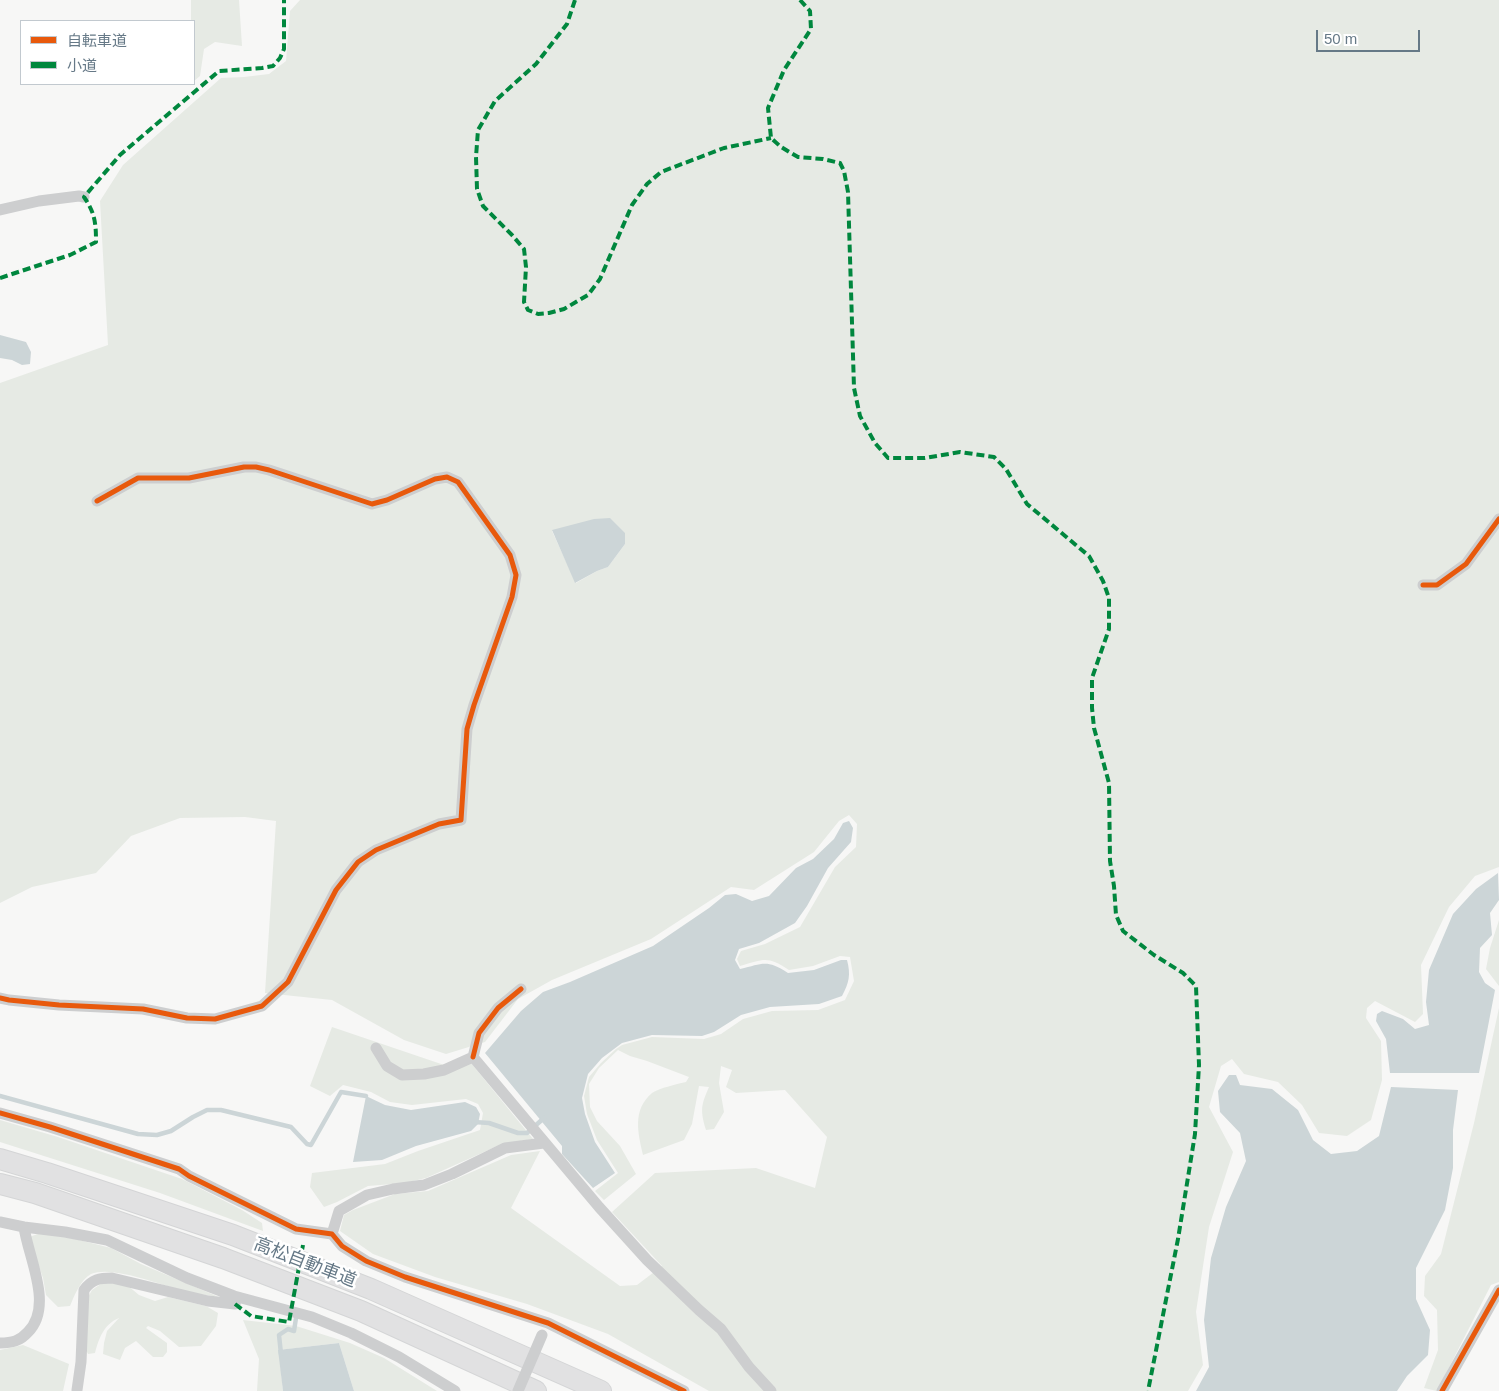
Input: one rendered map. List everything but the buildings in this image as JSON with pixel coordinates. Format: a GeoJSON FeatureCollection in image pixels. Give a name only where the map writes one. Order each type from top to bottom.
{"type":"FeatureCollection","features":[{"type":"Feature","properties":{"kind":"highway","name":"高松自動車道"},"geometry":{"type":"LineString","coordinates":[[0,1159],[233,1235],[371,1288],[601,1391]]}},
{"type":"Feature","properties":{"kind":"highway","name":"高松自動車道"},"geometry":{"type":"LineString","coordinates":[[0,1184],[35,1193],[223,1258],[351,1308],[536,1391]]}},
{"type":"Feature","properties":{"kind":"street"},"geometry":{"type":"LineString","coordinates":[[0,210],[38,201],[84,197]]}},
{"type":"Feature","properties":{"kind":"street"},"geometry":{"type":"LineString","coordinates":[[0,998],[59,1005],[143,1009],[187,1018],[215,1019],[262,1006],[288,982],[336,890],[358,862],[385,846],[439,824],[461,820],[467,730],[512,597],[516,575],[510,555],[458,482],[447,477],[435,479],[387,500],[372,504],[256,467],[189,478],[138,478],[97,501]]}},
{"type":"Feature","properties":{"kind":"street"},"geometry":{"type":"LineString","coordinates":[[1423,585],[1437,585],[1466,564],[1499,519]]}},
{"type":"Feature","properties":{"kind":"street"},"geometry":{"type":"LineString","coordinates":[[473,1057],[479,1033],[498,1008],[521,989]]}},
{"type":"Feature","properties":{"kind":"street"},"geometry":{"type":"LineString","coordinates":[[376,1048],[387,1066],[402,1075],[424,1074],[444,1070],[473,1057]]}},
{"type":"Feature","properties":{"kind":"street"},"geometry":{"type":"LineString","coordinates":[[473,1057],[599,1207],[647,1260],[699,1310],[721,1328],[749,1367],[771,1391]]}},
{"type":"Feature","properties":{"kind":"street"},"geometry":{"type":"LineString","coordinates":[[0,1113],[50,1127],[179,1169],[189,1176],[296,1229],[332,1234],[342,1246],[366,1261],[423,1283],[548,1323],[684,1391]]}},
{"type":"Feature","properties":{"kind":"street"},"geometry":{"type":"LineString","coordinates":[[332,1234],[339,1211],[367,1195],[393,1188],[424,1185],[452,1174],[505,1148],[544,1143]]}},
{"type":"Feature","properties":{"kind":"street"},"geometry":{"type":"LineString","coordinates":[[0,1222],[106,1240],[187,1278],[237,1297],[312,1317],[351,1333],[399,1357],[455,1391]]}},
{"type":"Feature","properties":{"kind":"street"},"geometry":{"type":"LineString","coordinates":[[0,1343],[12,1343],[24,1337],[32,1329],[38,1316],[39,1289],[36,1270],[26,1244],[24,1227]]}},
{"type":"Feature","properties":{"kind":"street"},"geometry":{"type":"LineString","coordinates":[[77,1390],[81,1362],[84,1290],[89,1283],[99,1278],[112,1278],[208,1301],[235,1304],[237,1297]]}},
{"type":"Feature","properties":{"kind":"street"},"geometry":{"type":"LineString","coordinates":[[1442,1391],[1499,1290]]}},
{"type":"Feature","properties":{"kind":"street"},"geometry":{"type":"LineString","coordinates":[[518,1391],[548,1323]]}},
{"type":"Feature","properties":{"kind":"shaded area"},"geometry":{"type":"Polygon","coordinates":[[[191,0],[239,0],[242,46],[215,42],[204,49],[200,76],[195,80],[195,20],[191,20],[191,0]]]}},
{"type":"Feature","properties":{"kind":"shaded area"},"geometry":{"type":"Polygon","coordinates":[[[300,0],[1499,0],[1499,867],[1475,876],[1449,907],[1421,965],[1423,1014],[1415,1022],[1375,1001],[1367,1008],[1366,1018],[1381,1041],[1382,1080],[1371,1120],[1347,1136],[1319,1133],[1302,1105],[1278,1082],[1244,1074],[1232,1059],[1221,1066],[1209,1107],[1233,1152],[1209,1227],[1196,1312],[1203,1365],[1188,1391],[709,1391],[608,1334],[527,1304],[435,1277],[373,1254],[340,1231],[344,1215],[353,1210],[395,1194],[428,1191],[511,1155],[540,1151],[511,1208],[620,1286],[637,1285],[662,1266],[612,1212],[655,1173],[756,1168],[815,1188],[827,1137],[785,1090],[736,1093],[726,1087],[732,1070],[721,1066],[719,1083],[724,1112],[714,1129],[706,1130],[702,1112],[704,1098],[709,1087],[699,1086],[692,1124],[684,1140],[643,1155],[638,1130],[641,1107],[655,1091],[686,1082],[689,1077],[618,1050],[599,1068],[589,1084],[590,1107],[597,1121],[620,1146],[636,1174],[604,1200],[595,1191],[618,1173],[597,1140],[587,1114],[584,1096],[589,1077],[601,1063],[622,1045],[652,1037],[704,1039],[721,1034],[743,1019],[772,1011],[818,1010],[845,1000],[854,981],[850,957],[840,956],[813,966],[789,970],[776,962],[766,960],[740,966],[737,959],[741,951],[765,944],[800,927],[835,867],[856,847],[857,824],[849,815],[839,821],[814,852],[754,890],[731,887],[651,939],[552,980],[518,999],[485,1042],[446,1054],[404,1040],[332,1000],[265,993],[276,821],[245,817],[180,818],[131,836],[96,873],[32,887],[0,903],[0,383],[108,345],[100,201],[123,165],[221,78],[269,74],[286,61],[290,11],[300,0]],[[569,527],[552,531],[576,583],[608,567],[625,544],[569,527]]]}},
{"type":"Feature","properties":{"kind":"shaded area"},"geometry":{"type":"Polygon","coordinates":[[[0,335],[26,342],[31,352],[30,364],[22,365],[12,360],[0,358],[0,335]]]}},
{"type":"Feature","properties":{"kind":"shaded area"},"geometry":{"type":"Polygon","coordinates":[[[610,518],[625,533],[625,544],[608,567],[575,583],[552,530],[594,519],[610,518]]]}},
{"type":"Feature","properties":{"kind":"shaded area"},"geometry":{"type":"Polygon","coordinates":[[[849,821],[853,828],[851,842],[828,868],[807,906],[795,923],[759,943],[739,949],[735,960],[740,969],[759,964],[769,964],[788,973],[814,970],[841,960],[847,960],[849,979],[842,996],[819,1004],[770,1007],[741,1015],[714,1032],[702,1036],[652,1035],[622,1043],[602,1058],[588,1074],[582,1098],[585,1114],[595,1142],[615,1173],[593,1188],[562,1154],[562,1146],[485,1053],[521,1011],[543,992],[653,946],[725,895],[736,894],[752,901],[769,896],[796,868],[813,859],[834,839],[843,823],[849,821]]]}},
{"type":"Feature","properties":{"kind":"shaded area"},"geometry":{"type":"Polygon","coordinates":[[[1498,873],[1499,900],[1490,913],[1492,935],[1480,948],[1479,972],[1485,983],[1495,990],[1479,1073],[1390,1073],[1386,1039],[1376,1021],[1377,1014],[1382,1011],[1403,1019],[1415,1029],[1429,1025],[1426,1002],[1429,970],[1453,914],[1476,889],[1498,873]]]}},
{"type":"Feature","properties":{"kind":"shaded area"},"geometry":{"type":"Polygon","coordinates":[[[1499,920],[1499,986],[1486,969],[1490,948],[1499,920]]]}},
{"type":"Feature","properties":{"kind":"shaded area"},"geometry":{"type":"Polygon","coordinates":[[[1499,1008],[1499,1282],[1491,1285],[1437,1391],[1424,1388],[1438,1350],[1437,1310],[1424,1296],[1425,1276],[1441,1254],[1474,1123],[1499,1008]]]}},
{"type":"Feature","properties":{"kind":"shaded area"},"geometry":{"type":"Polygon","coordinates":[[[332,1027],[450,1067],[471,1063],[533,1139],[502,1144],[426,1178],[405,1183],[368,1186],[324,1207],[310,1187],[312,1173],[385,1164],[480,1130],[483,1113],[478,1104],[466,1099],[412,1105],[390,1102],[371,1092],[343,1085],[330,1096],[310,1086],[332,1027]]]}},
{"type":"Feature","properties":{"kind":"shaded area"},"geometry":{"type":"Polygon","coordinates":[[[1229,1075],[1236,1075],[1240,1085],[1272,1089],[1298,1110],[1313,1140],[1331,1154],[1357,1151],[1379,1136],[1391,1087],[1458,1090],[1453,1130],[1453,1168],[1445,1210],[1416,1268],[1416,1299],[1430,1330],[1428,1355],[1407,1376],[1397,1391],[1196,1391],[1209,1367],[1204,1320],[1211,1258],[1226,1207],[1246,1161],[1240,1133],[1220,1112],[1218,1091],[1229,1075]]]}},
{"type":"Feature","properties":{"kind":"shaded area"},"geometry":{"type":"Polygon","coordinates":[[[366,1096],[385,1105],[411,1110],[465,1102],[476,1107],[480,1114],[478,1124],[471,1131],[416,1146],[382,1160],[353,1162],[366,1096]]]}},
{"type":"Feature","properties":{"kind":"shaded area"},"geometry":{"type":"Polygon","coordinates":[[[0,1120],[58,1137],[182,1179],[242,1210],[262,1223],[263,1231],[160,1193],[0,1142],[0,1120]]]}},
{"type":"Feature","properties":{"kind":"shaded area"},"geometry":{"type":"Polygon","coordinates":[[[41,1233],[111,1248],[141,1264],[219,1297],[189,1292],[124,1274],[100,1272],[87,1276],[78,1288],[70,1306],[58,1307],[46,1295],[43,1278],[29,1237],[41,1233]]]}},
{"type":"Feature","properties":{"kind":"shaded area"},"geometry":{"type":"Polygon","coordinates":[[[105,1281],[127,1285],[139,1295],[155,1301],[168,1297],[206,1306],[218,1313],[216,1326],[201,1346],[179,1347],[160,1331],[148,1326],[146,1328],[167,1343],[167,1352],[163,1357],[153,1357],[136,1341],[125,1348],[120,1360],[103,1354],[107,1331],[119,1318],[106,1328],[100,1337],[95,1353],[88,1354],[85,1348],[87,1299],[92,1290],[105,1281]]]}},
{"type":"Feature","properties":{"kind":"shaded area"},"geometry":{"type":"Polygon","coordinates":[[[243,1320],[296,1326],[350,1343],[384,1358],[437,1391],[354,1391],[339,1343],[279,1350],[283,1391],[257,1391],[259,1359],[243,1320]]]}},
{"type":"Feature","properties":{"kind":"shaded area"},"geometry":{"type":"Polygon","coordinates":[[[339,1343],[354,1391],[283,1391],[278,1350],[339,1343]]]}},
{"type":"Feature","properties":{"kind":"shaded area"},"geometry":{"type":"Polygon","coordinates":[[[23,1345],[69,1364],[63,1391],[0,1391],[0,1350],[23,1345]]]}},
{"type":"Feature","properties":{"kind":"waterway"},"geometry":{"type":"LineString","coordinates":[[0,1096],[138,1134],[157,1135],[171,1131],[207,1110],[221,1110],[291,1127],[307,1144],[311,1145],[341,1092],[366,1096]]}},
{"type":"Feature","properties":{"kind":"waterway"},"geometry":{"type":"LineString","coordinates":[[474,1122],[489,1123],[518,1133],[527,1133],[544,1118]]}},
{"type":"Feature","properties":{"kind":"waterway"},"geometry":{"type":"LineString","coordinates":[[281,1354],[279,1335],[288,1329],[294,1331],[296,1318]]}},
{"type":"Feature","properties":{"kind":"marked path"},"geometry":{"type":"LineString","coordinates":[[0,278],[70,255],[96,242],[94,218],[91,208],[84,197],[120,155],[219,71],[273,66],[280,58],[284,49],[284,0]]}},
{"type":"Feature","properties":{"kind":"marked path"},"geometry":{"type":"LineString","coordinates":[[575,0],[567,24],[536,64],[495,101],[478,130],[476,157],[477,189],[483,206],[524,249],[526,267],[524,302],[528,310],[538,314],[549,313],[564,309],[588,295],[600,279],[632,205],[647,184],[661,172],[724,148],[771,138]]}},
{"type":"Feature","properties":{"kind":"marked path"},"geometry":{"type":"LineString","coordinates":[[800,0],[810,11],[811,29],[784,70],[768,108],[771,138],[781,147],[798,157],[823,159],[840,163],[844,171],[848,192],[854,388],[860,416],[875,443],[888,458],[925,458],[960,452],[994,457],[1006,469],[1027,504],[1089,556],[1103,581],[1109,598],[1109,629],[1092,678],[1092,708],[1094,728],[1109,783],[1110,861],[1116,915],[1123,931],[1154,955],[1183,973],[1196,986],[1199,1065],[1195,1134],[1178,1239],[1148,1391]]}},
{"type":"Feature","properties":{"kind":"marked path"},"geometry":{"type":"LineString","coordinates":[[235,1304],[251,1316],[289,1322],[303,1245]]}},
{"type":"Feature","properties":{"kind":"cycle path"},"geometry":{"type":"LineString","coordinates":[[0,998],[59,1005],[143,1009],[187,1018],[215,1019],[262,1006],[288,982],[336,890],[358,862],[376,850],[439,824],[461,820],[467,729],[512,597],[516,575],[510,555],[458,482],[447,477],[435,479],[387,500],[372,504],[269,470],[244,467],[189,478],[138,478],[97,501]]}},
{"type":"Feature","properties":{"kind":"cycle path"},"geometry":{"type":"LineString","coordinates":[[1423,585],[1437,585],[1466,564],[1499,519]]}},
{"type":"Feature","properties":{"kind":"cycle path"},"geometry":{"type":"LineString","coordinates":[[473,1057],[479,1033],[498,1008],[521,989]]}},
{"type":"Feature","properties":{"kind":"cycle path"},"geometry":{"type":"LineString","coordinates":[[0,1113],[50,1127],[179,1169],[189,1176],[296,1229],[332,1234],[342,1246],[366,1261],[405,1277],[548,1323],[684,1391]]}},
{"type":"Feature","properties":{"kind":"cycle path"},"geometry":{"type":"LineString","coordinates":[[1442,1391],[1499,1290]]}}]}
